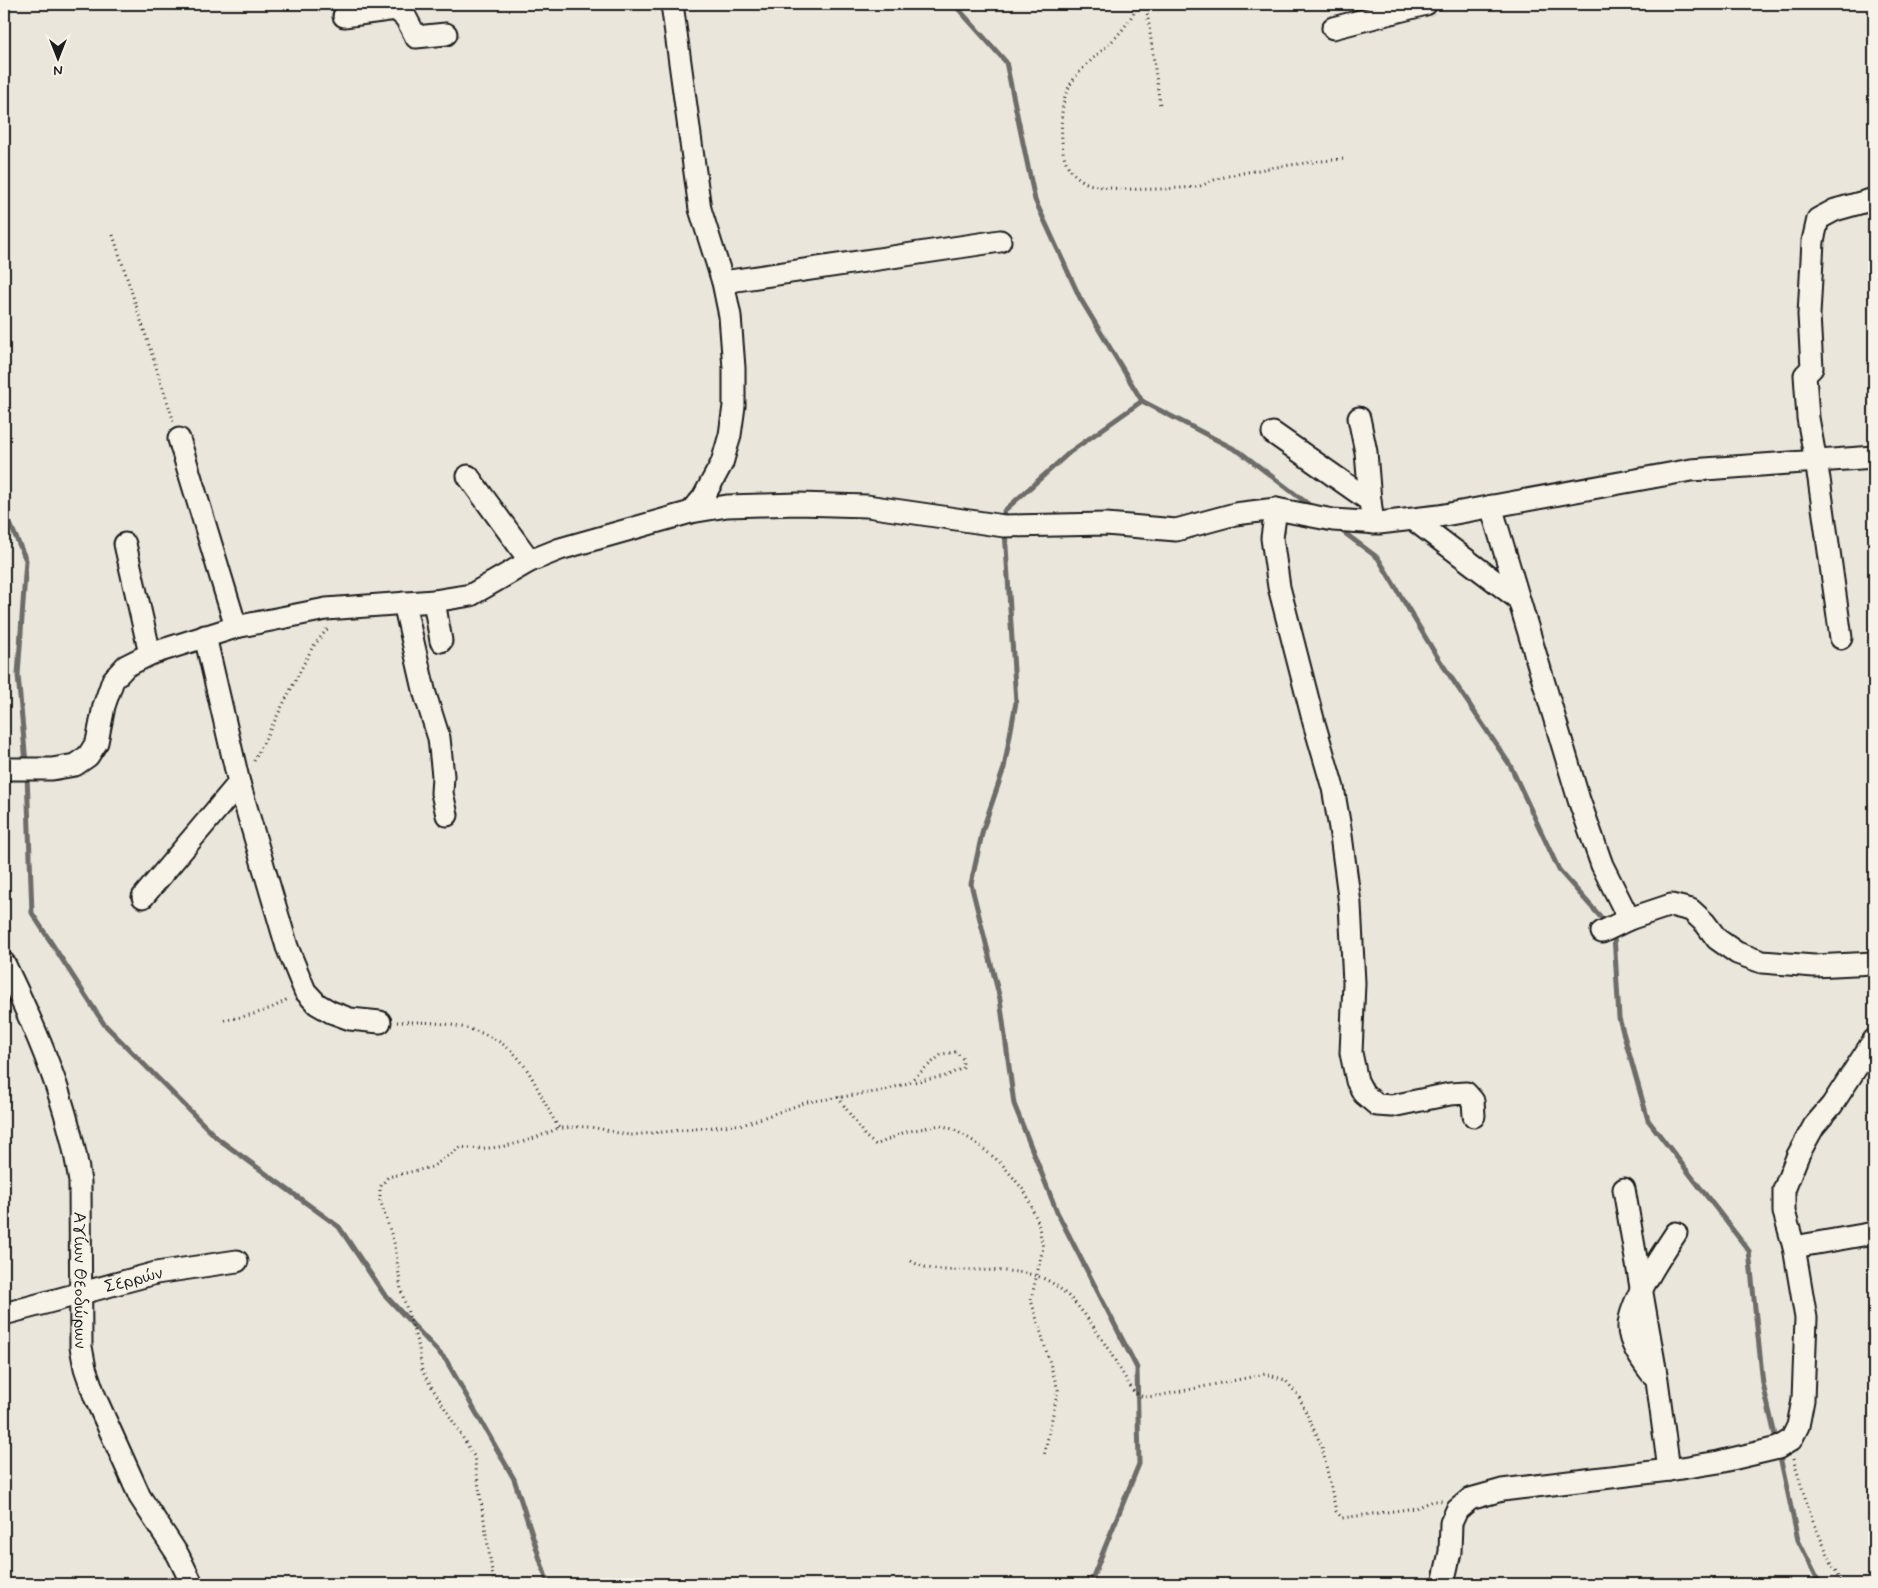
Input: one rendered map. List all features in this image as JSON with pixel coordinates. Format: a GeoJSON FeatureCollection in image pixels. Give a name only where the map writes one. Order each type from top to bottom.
{"type":"FeatureCollection","features":[{"type":"Feature","properties":{"kind":"street"},"geometry":{"type":"LineString","coordinates":[[672,4],[700,209],[723,282],[730,316],[734,368],[734,406],[730,435],[722,463],[703,498],[691,512]]}},
{"type":"Feature","properties":{"kind":"street"},"geometry":{"type":"LineString","coordinates":[[1333,28],[1426,4]]}},
{"type":"Feature","properties":{"kind":"street"},"geometry":{"type":"LineString","coordinates":[[344,13],[396,9],[406,18],[416,37],[446,34]]}},
{"type":"Feature","properties":{"kind":"street"},"geometry":{"type":"LineString","coordinates":[[1841,638],[1815,461],[1805,376],[1812,368],[1809,315],[1813,241],[1818,219],[1835,210],[1874,199]]}},
{"type":"Feature","properties":{"kind":"street"},"geometry":{"type":"LineString","coordinates":[[723,282],[1000,241]]}},
{"type":"Feature","properties":{"kind":"street"},"geometry":{"type":"LineString","coordinates":[[1359,418],[1366,452],[1373,523]]}},
{"type":"Feature","properties":{"kind":"street"},"geometry":{"type":"LineString","coordinates":[[1273,433],[1370,501]]}},
{"type":"Feature","properties":{"kind":"street"},"geometry":{"type":"LineString","coordinates":[[179,439],[236,627]]}},
{"type":"Feature","properties":{"kind":"street"},"geometry":{"type":"LineString","coordinates":[[4,769],[52,769],[75,766],[88,756],[97,742],[104,706],[113,680],[126,666],[150,654],[236,627],[344,608],[434,601],[471,595],[530,561],[596,537],[691,512],[727,506],[798,504],[867,506],[1004,526],[1106,524],[1176,530],[1235,514],[1276,509],[1333,520],[1373,523],[1414,520],[1691,470],[1874,457]]}},
{"type":"Feature","properties":{"kind":"street"},"geometry":{"type":"LineString","coordinates":[[722,463],[727,506]]}},
{"type":"Feature","properties":{"kind":"street"},"geometry":{"type":"LineString","coordinates":[[468,476],[530,561]]}},
{"type":"Feature","properties":{"kind":"street"},"geometry":{"type":"LineString","coordinates":[[1491,506],[1579,800],[1602,865],[1629,919]]}},
{"type":"Feature","properties":{"kind":"street"},"geometry":{"type":"LineString","coordinates":[[1276,509],[1272,538],[1279,587],[1333,788],[1340,828],[1350,904],[1354,983],[1351,1053],[1357,1080],[1364,1094],[1378,1105],[1392,1106],[1450,1094],[1466,1093],[1473,1101],[1474,1116]]}},
{"type":"Feature","properties":{"kind":"street"},"geometry":{"type":"LineString","coordinates":[[1414,520],[1517,598]]}},
{"type":"Feature","properties":{"kind":"street"},"geometry":{"type":"LineString","coordinates":[[125,544],[150,654]]}},
{"type":"Feature","properties":{"kind":"street"},"geometry":{"type":"LineString","coordinates":[[434,601],[441,642]]}},
{"type":"Feature","properties":{"kind":"street"},"geometry":{"type":"LineString","coordinates":[[404,603],[426,694],[439,738],[443,776],[442,793],[447,815]]}},
{"type":"Feature","properties":{"kind":"street"},"geometry":{"type":"LineString","coordinates":[[205,636],[239,783],[285,939],[304,986],[317,1004],[331,1012],[350,1019],[380,1022]]}},
{"type":"Feature","properties":{"kind":"street"},"geometry":{"type":"LineString","coordinates":[[142,897],[239,783]]}},
{"type":"Feature","properties":{"kind":"street"},"geometry":{"type":"LineString","coordinates":[[1602,932],[1629,919],[1671,905],[1682,906],[1691,910],[1705,923],[1717,939],[1737,953],[1762,962],[1814,966],[1874,963]]}},
{"type":"Feature","properties":{"kind":"street","name":"Αγίων Θεοδώρων"},"geometry":{"type":"LineString","coordinates":[[7,976],[41,1042],[76,1158],[80,1182],[81,1347],[85,1368],[95,1397],[140,1497],[178,1555],[192,1584]]}},
{"type":"Feature","properties":{"kind":"street"},"geometry":{"type":"LineString","coordinates":[[1443,1584],[1450,1552],[1451,1523],[1457,1510],[1464,1503],[1487,1493],[1669,1470],[1754,1455],[1778,1448],[1791,1440],[1798,1426],[1803,1400],[1806,1318],[1794,1246],[1784,1212],[1784,1190],[1789,1174],[1814,1126],[1832,1105],[1874,1040]]}},
{"type":"Feature","properties":{"kind":"street"},"geometry":{"type":"LineString","coordinates":[[1624,1189],[1657,1380],[1669,1470]]}},
{"type":"Feature","properties":{"kind":"street"},"geometry":{"type":"LineString","coordinates":[[1642,1292],[1661,1256],[1676,1233]]}},
{"type":"Feature","properties":{"kind":"street"},"geometry":{"type":"LineString","coordinates":[[1794,1246],[1874,1233]]}},
{"type":"Feature","properties":{"kind":"street","name":"Σερρών"},"geometry":{"type":"LineString","coordinates":[[4,1314],[156,1273],[237,1261]]}},
{"type":"Feature","properties":{"kind":"path"},"geometry":{"type":"LineString","coordinates":[[1139,4],[1116,37],[1081,72],[1068,89],[1064,102],[1061,131],[1063,158],[1066,166],[1083,182],[1095,186],[1132,189],[1197,187],[1219,178],[1316,161],[1344,159]]}},
{"type":"Feature","properties":{"kind":"path"},"geometry":{"type":"LineString","coordinates":[[1146,4],[1160,105]]}},
{"type":"Feature","properties":{"kind":"path"},"geometry":{"type":"LineString","coordinates":[[113,235],[179,439]]}},
{"type":"Feature","properties":{"kind":"path"},"geometry":{"type":"LineString","coordinates":[[239,783],[252,764],[312,648],[344,608]]}},
{"type":"Feature","properties":{"kind":"path"},"geometry":{"type":"LineString","coordinates":[[224,1020],[252,1015],[274,1008],[304,986]]}},
{"type":"Feature","properties":{"kind":"path"},"geometry":{"type":"LineString","coordinates":[[380,1022],[410,1022],[471,1028],[490,1038],[520,1060],[560,1128]]}},
{"type":"Feature","properties":{"kind":"path"},"geometry":{"type":"LineString","coordinates":[[494,1584],[474,1456],[422,1371],[419,1348],[401,1290],[395,1246],[380,1200],[380,1187],[388,1177],[432,1167],[461,1147],[499,1148],[532,1139],[560,1128],[587,1127],[614,1134],[632,1135],[681,1129],[730,1127],[745,1124],[807,1102],[882,1091],[908,1083],[956,1073],[963,1068],[963,1059],[956,1052],[942,1054],[908,1083]]}},
{"type":"Feature","properties":{"kind":"path"},"geometry":{"type":"LineString","coordinates":[[838,1098],[865,1136],[876,1145],[905,1132],[940,1125],[953,1129],[975,1142],[1002,1164],[1025,1192],[1038,1222],[1043,1248],[1031,1300],[1058,1390],[1044,1456]]}},
{"type":"Feature","properties":{"kind":"path"},"geometry":{"type":"LineString","coordinates":[[910,1261],[919,1267],[947,1271],[1012,1271],[1036,1276],[1055,1284],[1070,1298],[1091,1324],[1134,1392],[1143,1397],[1157,1396],[1266,1374],[1285,1380],[1298,1395],[1322,1447],[1336,1511],[1342,1518],[1416,1508],[1433,1501],[1464,1503]]}},
{"type":"Feature","properties":{"kind":"path"},"geometry":{"type":"LineString","coordinates":[[1791,1440],[1792,1456],[1803,1494],[1841,1584]]}},
{"type":"Feature","properties":{"kind":"waterway"},"geometry":{"type":"LineString","coordinates":[[954,4],[1006,62],[1035,200],[1080,298],[1142,401],[1240,452],[1312,507]]}},
{"type":"Feature","properties":{"kind":"waterway"},"geometry":{"type":"LineString","coordinates":[[1004,522],[1004,511],[1070,452],[1142,401]]}},
{"type":"Feature","properties":{"kind":"waterway"},"geometry":{"type":"LineString","coordinates":[[4,510],[26,560],[18,675],[26,763]]}},
{"type":"Feature","properties":{"kind":"waterway"},"geometry":{"type":"LineString","coordinates":[[1338,528],[1378,558],[1436,655],[1510,765],[1559,870],[1606,923]]}},
{"type":"Feature","properties":{"kind":"waterway"},"geometry":{"type":"LineString","coordinates":[[1005,531],[1016,702],[1004,768],[983,829],[971,884],[1000,999],[1014,1104],[1057,1212],[1137,1368],[1139,1464],[1090,1584]]}},
{"type":"Feature","properties":{"kind":"waterway"},"geometry":{"type":"LineString","coordinates":[[27,774],[32,913],[104,1024],[217,1138],[339,1227],[384,1294],[446,1360],[514,1479],[548,1584]]}},
{"type":"Feature","properties":{"kind":"waterway"},"geometry":{"type":"LineString","coordinates":[[1614,935],[1619,1018],[1648,1120],[1749,1251],[1763,1384],[1777,1444]]}},
{"type":"Feature","properties":{"kind":"waterway"},"geometry":{"type":"LineString","coordinates":[[1779,1452],[1798,1540],[1820,1584]]}}]}
